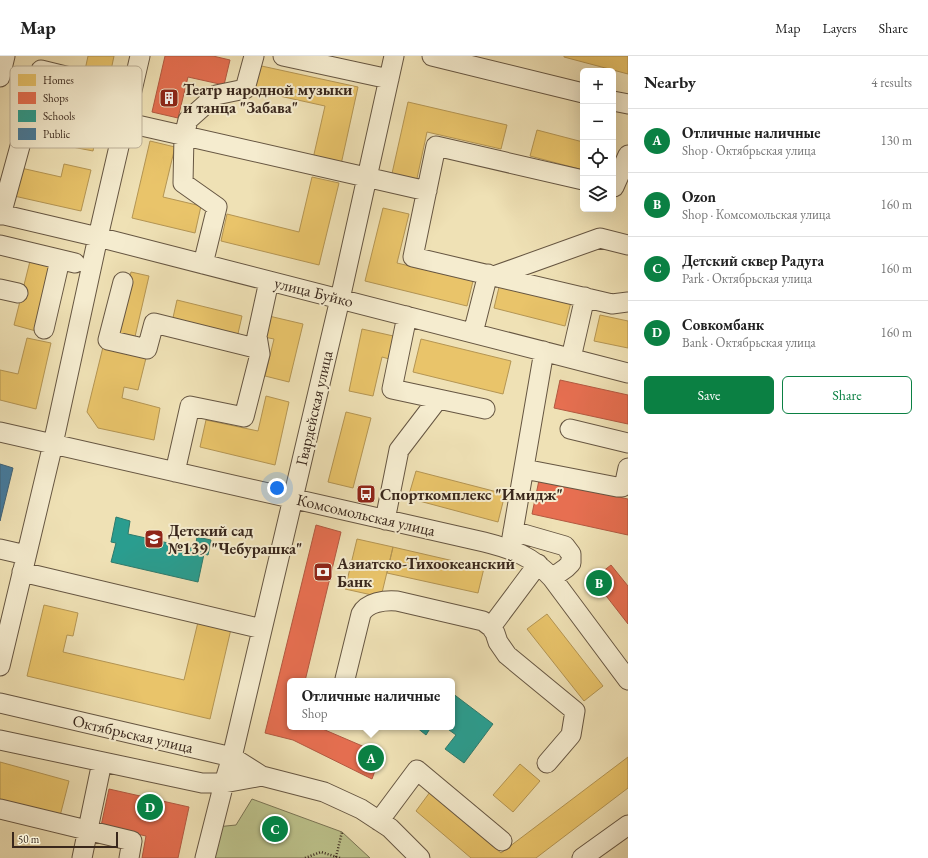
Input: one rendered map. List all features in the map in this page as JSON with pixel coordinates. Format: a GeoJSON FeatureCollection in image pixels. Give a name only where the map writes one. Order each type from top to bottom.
{"type":"FeatureCollection","features":[{"type":"Feature","properties":{"kind":"street"},"geometry":{"type":"LineString","coordinates":[[0,77],[5,56]]}},
{"type":"Feature","properties":{"kind":"street"},"geometry":{"type":"LineString","coordinates":[[138,66],[140,56]]}},
{"type":"Feature","properties":{"kind":"street"},"geometry":{"type":"LineString","coordinates":[[203,264],[217,207],[183,183],[184,136],[188,120],[216,95],[245,89],[254,56]]}},
{"type":"Feature","properties":{"kind":"street"},"geometry":{"type":"LineString","coordinates":[[283,56],[389,79]]}},
{"type":"Feature","properties":{"kind":"street","name":"Гвардейская улица"},"geometry":{"type":"LineString","coordinates":[[205,858],[232,757],[293,499],[394,56]]}},
{"type":"Feature","properties":{"kind":"street"},"geometry":{"type":"LineString","coordinates":[[432,56],[580,92]]}},
{"type":"Feature","properties":{"kind":"street"},"geometry":{"type":"LineString","coordinates":[[616,102],[628,104]]}},
{"type":"Feature","properties":{"kind":"street"},"geometry":{"type":"LineString","coordinates":[[142,126],[427,191]]}},
{"type":"Feature","properties":{"kind":"street"},"geometry":{"type":"LineString","coordinates":[[580,179],[436,146],[413,256],[612,304],[628,302]]}},
{"type":"Feature","properties":{"kind":"street"},"geometry":{"type":"LineString","coordinates":[[1,214],[19,148]]}},
{"type":"Feature","properties":{"kind":"street"},"geometry":{"type":"LineString","coordinates":[[0,666],[53,444],[118,148]]}},
{"type":"Feature","properties":{"kind":"street"},"geometry":{"type":"LineString","coordinates":[[618,188],[628,155]]}},
{"type":"Feature","properties":{"kind":"street","name":"улица Буйко"},"geometry":{"type":"LineString","coordinates":[[1,214],[340,298],[628,373]]}},
{"type":"Feature","properties":{"kind":"street"},"geometry":{"type":"LineString","coordinates":[[491,275],[600,238],[628,245]]}},
{"type":"Feature","properties":{"kind":"street"},"geometry":{"type":"LineString","coordinates":[[0,245],[68,262],[44,329]]}},
{"type":"Feature","properties":{"kind":"street"},"geometry":{"type":"LineString","coordinates":[[473,333],[491,275]]}},
{"type":"Feature","properties":{"kind":"street"},"geometry":{"type":"LineString","coordinates":[[175,472],[190,406],[244,417],[260,354],[257,336],[269,280]]}},
{"type":"Feature","properties":{"kind":"street"},"geometry":{"type":"LineString","coordinates":[[122,282],[108,340],[147,349],[154,323],[259,349]]}},
{"type":"Feature","properties":{"kind":"street"},"geometry":{"type":"LineString","coordinates":[[571,358],[585,298]]}},
{"type":"Feature","properties":{"kind":"street"},"geometry":{"type":"LineString","coordinates":[[407,316],[392,389],[484,409]]}},
{"type":"Feature","properties":{"kind":"street"},"geometry":{"type":"LineString","coordinates":[[544,351],[512,540],[566,546],[571,554],[571,563],[552,578]]}},
{"type":"Feature","properties":{"kind":"street"},"geometry":{"type":"LineString","coordinates":[[385,520],[399,450],[438,399]]}},
{"type":"Feature","properties":{"kind":"street"},"geometry":{"type":"LineString","coordinates":[[570,429],[628,443]]}},
{"type":"Feature","properties":{"kind":"street","name":"Комсомольская улица"},"geometry":{"type":"LineString","coordinates":[[0,432],[491,544],[512,540],[529,558],[538,564],[552,578],[628,680]]}},
{"type":"Feature","properties":{"kind":"street"},"geometry":{"type":"LineString","coordinates":[[524,469],[617,487],[622,486],[625,482],[628,468]]}},
{"type":"Feature","properties":{"kind":"street"},"geometry":{"type":"LineString","coordinates":[[0,549],[24,564],[262,629]]}},
{"type":"Feature","properties":{"kind":"street"},"geometry":{"type":"LineString","coordinates":[[491,627],[538,564]]}},
{"type":"Feature","properties":{"kind":"street"},"geometry":{"type":"LineString","coordinates":[[345,678],[361,614],[368,606],[387,601],[397,601],[478,619],[487,623],[491,627],[507,656],[575,711],[571,735],[547,763]]}},
{"type":"Feature","properties":{"kind":"street","name":"Октябрьская улица"},"geometry":{"type":"LineString","coordinates":[[0,703],[232,757],[262,776],[324,792],[360,809],[390,828],[420,858]]}},
{"type":"Feature","properties":{"kind":"street","name":"Октябрьская улица"},"geometry":{"type":"LineString","coordinates":[[0,740],[202,783],[224,783],[262,776]]}},
{"type":"Feature","properties":{"kind":"street"},"geometry":{"type":"LineString","coordinates":[[82,858],[102,762]]}},
{"type":"Feature","properties":{"kind":"street"},"geometry":{"type":"LineString","coordinates":[[379,821],[417,770],[502,841]]}},
{"type":"Feature","properties":{"kind":"street"},"geometry":{"type":"LineString","coordinates":[[0,809],[132,841],[129,858]]}},
{"type":"Feature","properties":{"kind":"street"},"geometry":{"type":"LineString","coordinates":[[582,858],[628,825]]}},
{"type":"Feature","properties":{"kind":"path"},"geometry":{"type":"LineString","coordinates":[[336,857],[342,832]]}},
{"type":"Feature","properties":{"kind":"path"},"geometry":{"type":"LineString","coordinates":[[305,858],[321,852],[340,858]]}},
{"type":"Feature","properties":{"kind":"green space"},"geometry":{"type":"Polygon","coordinates":[[[252,799],[342,832],[370,858],[208,858],[216,827],[236,825],[252,799]]]}},
{"type":"Feature","properties":{"kind":"building: Homes"},"geometry":{"type":"Polygon","coordinates":[[[88,56],[114,56],[112,66],[86,66],[88,56]]]}},
{"type":"Feature","properties":{"kind":"building: Homes"},"geometry":{"type":"Polygon","coordinates":[[[628,56],[628,74],[616,71],[616,68],[605,68],[564,57],[628,56]]]}},
{"type":"Feature","properties":{"kind":"building: Homes"},"geometry":{"type":"Polygon","coordinates":[[[257,65],[358,87],[340,169],[312,163],[325,106],[252,90],[257,65]]]}},
{"type":"Feature","properties":{"kind":"building: Homes"},"geometry":{"type":"Polygon","coordinates":[[[408,102],[507,125],[501,149],[427,132],[416,183],[391,178],[408,102]]]}},
{"type":"Feature","properties":{"kind":"building: Homes"},"geometry":{"type":"Polygon","coordinates":[[[537,130],[580,141],[580,169],[530,156],[537,130]]]}},
{"type":"Feature","properties":{"kind":"building: Homes"},"geometry":{"type":"Polygon","coordinates":[[[150,141],[175,147],[163,197],[201,206],[195,233],[132,218],[150,141]]]}},
{"type":"Feature","properties":{"kind":"building: Homes"},"geometry":{"type":"Polygon","coordinates":[[[78,148],[94,148],[93,151],[78,148]]]}},
{"type":"Feature","properties":{"kind":"building: Homes"},"geometry":{"type":"Polygon","coordinates":[[[64,164],[91,170],[81,211],[14,196],[21,168],[61,177],[64,164]]]}},
{"type":"Feature","properties":{"kind":"building: Homes"},"geometry":{"type":"Polygon","coordinates":[[[312,177],[339,183],[319,265],[221,241],[227,214],[299,232],[312,177]]]}},
{"type":"Feature","properties":{"kind":"building: Homes"},"geometry":{"type":"Polygon","coordinates":[[[383,208],[409,214],[397,263],[473,281],[467,306],[365,281],[383,208]]]}},
{"type":"Feature","properties":{"kind":"building: Homes"},"geometry":{"type":"Polygon","coordinates":[[[31,257],[52,262],[36,331],[14,325],[31,257]]]}},
{"type":"Feature","properties":{"kind":"building: Homes"},"geometry":{"type":"Polygon","coordinates":[[[131,272],[149,276],[134,341],[116,336],[131,272]]]}},
{"type":"Feature","properties":{"kind":"building: Homes"},"geometry":{"type":"Polygon","coordinates":[[[500,283],[571,302],[565,326],[494,308],[500,283]]]}},
{"type":"Feature","properties":{"kind":"building: Homes"},"geometry":{"type":"Polygon","coordinates":[[[177,300],[242,316],[237,338],[172,322],[177,300]]]}},
{"type":"Feature","properties":{"kind":"building: Homes"},"geometry":{"type":"Polygon","coordinates":[[[600,315],[628,321],[628,348],[594,341],[600,315]]]}},
{"type":"Feature","properties":{"kind":"building: Homes"},"geometry":{"type":"Polygon","coordinates":[[[269,316],[303,324],[289,382],[265,376],[274,339],[264,337],[269,316]]]}},
{"type":"Feature","properties":{"kind":"building: Homes"},"geometry":{"type":"Polygon","coordinates":[[[362,329],[398,337],[393,360],[382,357],[373,396],[349,391],[362,329]]]}},
{"type":"Feature","properties":{"kind":"building: Homes"},"geometry":{"type":"Polygon","coordinates":[[[27,338],[51,343],[36,409],[0,400],[0,370],[18,374],[27,338]]]}},
{"type":"Feature","properties":{"kind":"building: Homes"},"geometry":{"type":"Polygon","coordinates":[[[421,339],[511,361],[503,394],[413,372],[421,339]]]}},
{"type":"Feature","properties":{"kind":"building: Homes"},"geometry":{"type":"Polygon","coordinates":[[[103,347],[146,358],[138,390],[124,387],[122,398],[160,408],[154,440],[98,428],[87,412],[103,347]]]}},
{"type":"Feature","properties":{"kind":"building: Homes"},"geometry":{"type":"Polygon","coordinates":[[[266,396],[289,402],[275,465],[200,447],[206,420],[258,431],[266,396]]]}},
{"type":"Feature","properties":{"kind":"building: Homes"},"geometry":{"type":"Polygon","coordinates":[[[346,412],[371,418],[353,488],[328,482],[346,412]]]}},
{"type":"Feature","properties":{"kind":"building: Homes"},"geometry":{"type":"Polygon","coordinates":[[[416,471],[505,494],[498,522],[408,498],[416,471]]]}},
{"type":"Feature","properties":{"kind":"building: Homes"},"geometry":{"type":"Polygon","coordinates":[[[357,539],[393,547],[381,597],[345,589],[357,539]]]}},
{"type":"Feature","properties":{"kind":"building: Homes"},"geometry":{"type":"Polygon","coordinates":[[[393,547],[484,568],[478,593],[387,573],[393,547]]]}},
{"type":"Feature","properties":{"kind":"building: Homes"},"geometry":{"type":"Polygon","coordinates":[[[44,605],[78,613],[73,636],[67,635],[63,652],[184,680],[198,622],[231,629],[210,719],[27,676],[44,605]]]}},
{"type":"Feature","properties":{"kind":"building: Homes"},"geometry":{"type":"Polygon","coordinates":[[[547,614],[603,686],[584,701],[527,629],[547,614]]]}},
{"type":"Feature","properties":{"kind":"building: Homes"},"geometry":{"type":"Polygon","coordinates":[[[628,757],[628,788],[536,858],[471,858],[416,811],[430,792],[501,853],[628,757]]]}},
{"type":"Feature","properties":{"kind":"building: Homes"},"geometry":{"type":"Polygon","coordinates":[[[0,762],[69,781],[60,816],[0,800],[0,762]]]}},
{"type":"Feature","properties":{"kind":"building: Homes"},"geometry":{"type":"Polygon","coordinates":[[[520,764],[540,781],[513,812],[493,795],[520,764]]]}},
{"type":"Feature","properties":{"kind":"building: Shops","name":"Театр народной музыки и танца \"Забава\""},"geometry":{"type":"Polygon","coordinates":[[[165,56],[213,56],[230,60],[224,85],[188,77],[178,118],[152,112],[165,56]]]}},
{"type":"Feature","properties":{"kind":"building: Shops"},"geometry":{"type":"Polygon","coordinates":[[[560,380],[628,395],[628,424],[554,408],[560,380]]]}},
{"type":"Feature","properties":{"kind":"building: Shops"},"geometry":{"type":"Polygon","coordinates":[[[539,480],[628,499],[628,535],[532,514],[539,480]]]}},
{"type":"Feature","properties":{"kind":"building: Shops"},"geometry":{"type":"Polygon","coordinates":[[[316,525],[341,532],[306,678],[287,678],[287,730],[325,730],[381,754],[372,779],[293,740],[265,733],[316,525]]]}},
{"type":"Feature","properties":{"kind":"building: Shops"},"geometry":{"type":"Polygon","coordinates":[[[611,565],[628,586],[628,624],[593,579],[611,565]]]}},
{"type":"Feature","properties":{"kind":"building: Shops"},"geometry":{"type":"Polygon","coordinates":[[[109,789],[189,807],[178,858],[142,858],[146,836],[101,826],[109,789]]]}},
{"type":"Feature","properties":{"kind":"building: Schools","name":"Детский сад №139 \"Чебурашка\""},"geometry":{"type":"Polygon","coordinates":[[[116,517],[130,521],[128,534],[195,549],[197,537],[211,540],[208,555],[204,554],[198,582],[111,562],[116,543],[111,542],[116,517]]]}},
{"type":"Feature","properties":{"kind":"building: Schools"},"geometry":{"type":"Polygon","coordinates":[[[455,695],[493,724],[464,763],[445,749],[456,735],[449,730],[455,730],[455,695]]]}},
{"type":"Feature","properties":{"kind":"building: Schools"},"geometry":{"type":"Polygon","coordinates":[[[420,730],[429,730],[426,735],[420,730]]]}},
{"type":"Feature","properties":{"kind":"building: Public"},"geometry":{"type":"Polygon","coordinates":[[[0,464],[13,468],[0,521],[0,464]]]}},
{"type":"Feature","properties":{"kind":"place","name":"Театр народной музыки и танца \"Забава\""},"geometry":{"type":"Point","coordinates":[169,98]}},
{"type":"Feature","properties":{"kind":"place","name":"Спорткомплекс \"Имидж\""},"geometry":{"type":"Point","coordinates":[366,494]}},
{"type":"Feature","properties":{"kind":"place","name":"Детский сад №139 \"Чебурашка\""},"geometry":{"type":"Point","coordinates":[154,539]}},
{"type":"Feature","properties":{"kind":"place","name":"Азиатско-Тихоокеанский Банк"},"geometry":{"type":"Point","coordinates":[323,572]}},
{"type":"Feature","properties":{"kind":"place","name":"Ozon"},"geometry":{"type":"Point","coordinates":[599,583]}},
{"type":"Feature","properties":{"kind":"place","name":"Отличные наличные"},"geometry":{"type":"Point","coordinates":[371,758]}},
{"type":"Feature","properties":{"kind":"place","name":"Совкомбанк"},"geometry":{"type":"Point","coordinates":[150,807]}},
{"type":"Feature","properties":{"kind":"place","name":"Детский сквер Радуга"},"geometry":{"type":"Point","coordinates":[275,829]}}]}
